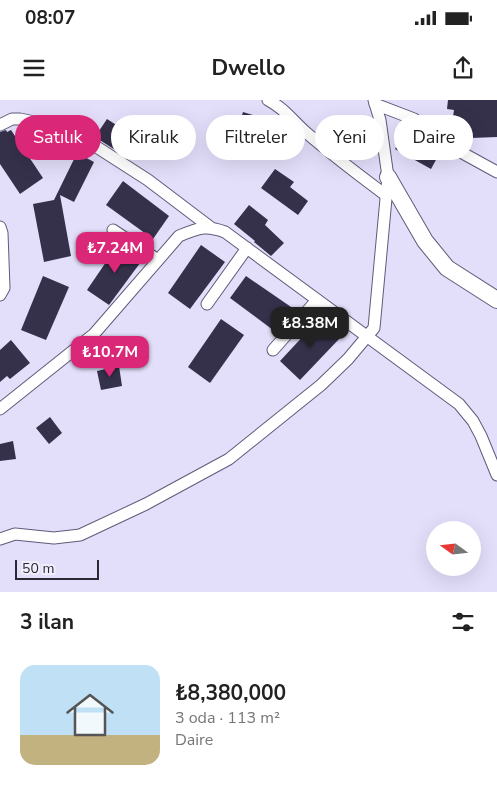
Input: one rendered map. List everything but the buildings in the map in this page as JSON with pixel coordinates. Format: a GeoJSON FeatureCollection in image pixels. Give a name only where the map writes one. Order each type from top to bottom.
{"type":"FeatureCollection","features":[{"type":"Feature","properties":{"kind":"street"},"geometry":{"type":"LineString","coordinates":[[268,100],[284,109],[305,132],[387,196]]}},
{"type":"Feature","properties":{"kind":"street"},"geometry":{"type":"LineString","coordinates":[[374,102],[414,119],[457,150],[497,172]]}},
{"type":"Feature","properties":{"kind":"street"},"geometry":{"type":"LineString","coordinates":[[0,539],[14,534],[54,538],[80,535],[146,504],[229,459],[321,385],[367,338],[374,328],[388,177],[380,120],[374,102]]}},
{"type":"Feature","properties":{"kind":"street"},"geometry":{"type":"LineString","coordinates":[[0,125],[12,119],[20,119],[53,126],[78,135],[148,180],[210,227],[225,232],[459,404],[473,421],[497,475]]}},
{"type":"Feature","properties":{"kind":"street"},"geometry":{"type":"LineString","coordinates":[[388,177],[425,241],[447,268],[497,300]]}},
{"type":"Feature","properties":{"kind":"street"},"geometry":{"type":"LineString","coordinates":[[0,227],[2,233],[4,288],[0,295]]}},
{"type":"Feature","properties":{"kind":"street"},"geometry":{"type":"LineString","coordinates":[[0,409],[94,334],[179,236],[198,228],[210,227]]}},
{"type":"Feature","properties":{"kind":"street"},"geometry":{"type":"LineString","coordinates":[[112,230],[158,260]]}},
{"type":"Feature","properties":{"kind":"street"},"geometry":{"type":"LineString","coordinates":[[207,304],[246,248]]}},
{"type":"Feature","properties":{"kind":"street"},"geometry":{"type":"LineString","coordinates":[[273,350],[317,300]]}}]}
